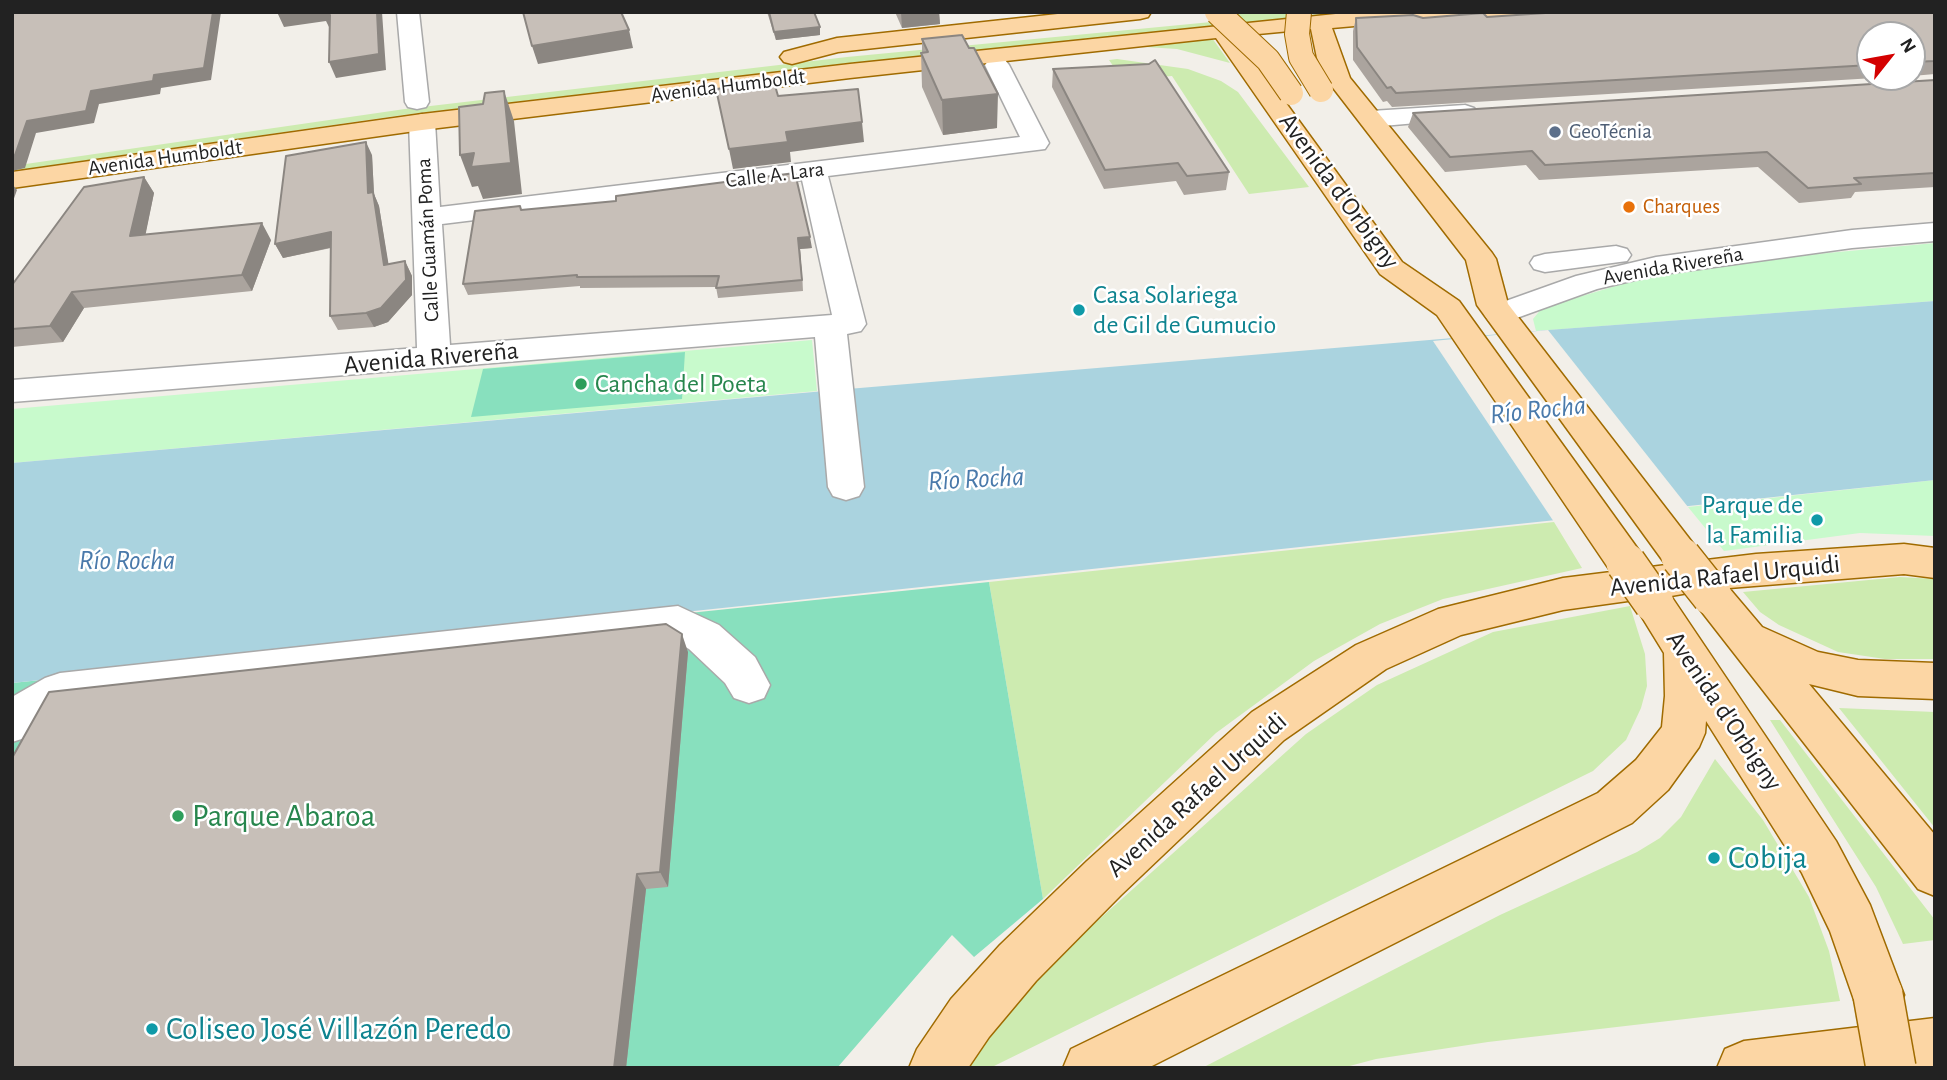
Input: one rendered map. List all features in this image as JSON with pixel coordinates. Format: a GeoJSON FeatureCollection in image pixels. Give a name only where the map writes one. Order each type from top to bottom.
{"type":"FeatureCollection","features":[{"type":"Feature","properties":{"kind":"main road"},"geometry":{"type":"LineString","coordinates":[[795,68],[837,45],[1140,12]]}},
{"type":"Feature","properties":{"kind":"main road","name":"Avenida Humboldt"},"geometry":{"type":"LineString","coordinates":[[12,159],[1249,12]]}},
{"type":"Feature","properties":{"kind":"main road"},"geometry":{"type":"LineString","coordinates":[[1299,12],[1297,34],[1301,57],[1321,90],[1453,262],[1502,317],[1712,596],[1935,873]]}},
{"type":"Feature","properties":{"kind":"main road","name":"Avenida Humboldt"},"geometry":{"type":"LineString","coordinates":[[795,68],[1445,12]]}},
{"type":"Feature","properties":{"kind":"main road"},"geometry":{"type":"LineString","coordinates":[[1222,24],[1284,41],[1309,37],[1321,24],[1542,12]]}},
{"type":"Feature","properties":{"kind":"main road"},"geometry":{"type":"LineString","coordinates":[[1222,24],[1268,60],[1448,308]]}},
{"type":"Feature","properties":{"kind":"main road","name":"Avenida d'Orbigny"},"geometry":{"type":"LineString","coordinates":[[1222,24],[1391,268],[1448,308],[1469,337],[1654,603],[1819,857],[1852,923],[1878,995],[1891,1068]]}},
{"type":"Feature","properties":{"kind":"main road"},"geometry":{"type":"LineString","coordinates":[[1321,24],[1329,58],[1339,80],[1480,259],[1502,317]]}},
{"type":"Feature","properties":{"kind":"main road"},"geometry":{"type":"LineString","coordinates":[[795,68],[853,82],[1126,50],[1204,60],[1264,88]]}},
{"type":"Feature","properties":{"kind":"main road","name":"Avenida Humboldt"},"geometry":{"type":"LineString","coordinates":[[12,180],[420,112]]}},
{"type":"Feature","properties":{"kind":"main road","name":"Avenida Rafael Urquidi"},"geometry":{"type":"LineString","coordinates":[[936,1068],[970,1018],[1018,963],[1104,878],[1268,726],[1371,657],[1452,621],[1563,594],[1756,569],[1904,559],[1935,563]]}},
{"type":"Feature","properties":{"kind":"main road"},"geometry":{"type":"LineString","coordinates":[[1745,637],[1779,655],[1816,669],[1858,678],[1935,681]]}},
{"type":"Feature","properties":{"kind":"main road"},"geometry":{"type":"LineString","coordinates":[[1090,1068],[1615,808],[1652,775],[1684,733],[1687,696],[1685,653]]}},
{"type":"Feature","properties":{"kind":"main road"},"geometry":{"type":"LineString","coordinates":[[1744,1068],[1935,1045]]}},
{"type":"Feature","properties":{"kind":"street","name":"Calle Guamán Poma"},"geometry":{"type":"LineString","coordinates":[[408,12],[420,112],[433,358]]}},
{"type":"Feature","properties":{"kind":"street","name":"Calle A. Lara"},"geometry":{"type":"LineString","coordinates":[[427,217],[1036,143],[996,65]]}},
{"type":"Feature","properties":{"kind":"street"},"geometry":{"type":"LineString","coordinates":[[1371,119],[1495,111]]}},
{"type":"Feature","properties":{"kind":"street"},"geometry":{"type":"LineString","coordinates":[[813,170],[840,324],[846,487]]}},
{"type":"Feature","properties":{"kind":"street","name":"Avenida Rivereña"},"geometry":{"type":"LineString","coordinates":[[1502,317],[1587,282],[1625,272],[1852,239],[1935,232]]}},
{"type":"Feature","properties":{"kind":"street","name":"Avenida Rivereña"},"geometry":{"type":"LineString","coordinates":[[1545,263],[1746,238],[1852,239]]}},
{"type":"Feature","properties":{"kind":"street","name":"Avenida Rivereña"},"geometry":{"type":"LineString","coordinates":[[12,391],[840,324]]}},
{"type":"Feature","properties":{"kind":"street"},"geometry":{"type":"LineString","coordinates":[[12,723],[23,713],[60,691],[678,623],[704,637],[740,670],[749,685]]}},
{"type":"Feature","properties":{"kind":"green space"},"geometry":{"type":"Polygon","coordinates":[[[1230,12],[1295,12],[1297,15],[1381,12],[850,63],[403,115],[12,171],[12,166],[405,109],[847,57],[1232,20],[1230,12]]]}},
{"type":"Feature","properties":{"kind":"green space"},"geometry":{"type":"Polygon","coordinates":[[[1212,38],[1230,63],[1177,49],[1130,46],[1212,38]]]}},
{"type":"Feature","properties":{"kind":"green space"},"geometry":{"type":"Polygon","coordinates":[[[1109,60],[1188,69],[1221,81],[1238,92],[1309,187],[1249,194],[1172,76],[1123,80],[1109,60]]]}},
{"type":"Feature","properties":{"kind":"green space"},"geometry":{"type":"Polygon","coordinates":[[[1935,243],[1935,301],[1536,331],[1533,319],[1542,308],[1659,273],[1731,262],[1935,243]]]}},
{"type":"Feature","properties":{"kind":"green space"},"geometry":{"type":"Polygon","coordinates":[[[812,340],[817,391],[12,463],[12,409],[812,340]]]}},
{"type":"Feature","properties":{"kind":"green space","name":"Cancha del Poeta"},"geometry":{"type":"Polygon","coordinates":[[[685,352],[682,399],[471,417],[483,369],[685,352]]]}},
{"type":"Feature","properties":{"kind":"green space","name":"Parque de la Familia"},"geometry":{"type":"Polygon","coordinates":[[[1935,480],[1935,536],[1860,533],[1724,551],[1688,507],[1935,480]]]}},
{"type":"Feature","properties":{"kind":"green space"},"geometry":{"type":"Polygon","coordinates":[[[1554,522],[1582,568],[1443,599],[1380,624],[1314,661],[1216,733],[1043,899],[989,582],[1554,522]]]}},
{"type":"Feature","properties":{"kind":"green space"},"geometry":{"type":"Polygon","coordinates":[[[1900,577],[1935,579],[1935,659],[1885,659],[1838,652],[1779,625],[1760,612],[1743,592],[1900,577]]]}},
{"type":"Feature","properties":{"kind":"green space"},"geometry":{"type":"Polygon","coordinates":[[[989,582],[1043,899],[974,957],[952,935],[837,1068],[12,1068],[12,683],[989,582]]]}},
{"type":"Feature","properties":{"kind":"green space"},"geometry":{"type":"Polygon","coordinates":[[[1630,606],[1645,654],[1647,686],[1641,708],[1626,740],[1593,771],[990,1068],[962,1068],[1047,966],[1306,734],[1377,685],[1493,632],[1630,606]]]}},
{"type":"Feature","properties":{"kind":"green space"},"geometry":{"type":"Polygon","coordinates":[[[1839,708],[1935,712],[1935,828],[1839,708]]]}},
{"type":"Feature","properties":{"kind":"green space"},"geometry":{"type":"Polygon","coordinates":[[[1770,720],[1780,720],[1935,920],[1935,940],[1903,944],[1876,887],[1770,720]]]}},
{"type":"Feature","properties":{"kind":"green space"},"geometry":{"type":"Polygon","coordinates":[[[1715,759],[1763,820],[1809,897],[1829,951],[1840,1001],[1488,1042],[1376,1059],[1342,1068],[1202,1068],[1500,915],[1637,852],[1660,838],[1681,817],[1715,759]]]}},
{"type":"Feature","properties":{"kind":"water","name":"Río Rocha"},"geometry":{"type":"Polygon","coordinates":[[[1935,301],[1935,480],[12,683],[12,463],[1548,330],[1935,301]]]}},
{"type":"Feature","properties":{"kind":"pier"},"geometry":{"type":"Polygon","coordinates":[[[1548,330],[1688,507],[1554,522],[1433,341],[1548,330]]]}},
{"type":"Feature","properties":{"kind":"building"},"geometry":{"type":"Polygon","coordinates":[[[12,12],[213,12],[204,68],[154,75],[153,81],[91,91],[86,111],[27,121],[15,155],[12,156],[12,12]]]}},
{"type":"Feature","properties":{"kind":"building"},"geometry":{"type":"Polygon","coordinates":[[[324,12],[377,12],[379,54],[329,62],[330,15],[324,15],[324,12]]]}},
{"type":"Feature","properties":{"kind":"building"},"geometry":{"type":"Polygon","coordinates":[[[523,12],[621,12],[629,30],[532,46],[523,12]]]}},
{"type":"Feature","properties":{"kind":"building"},"geometry":{"type":"Polygon","coordinates":[[[769,12],[814,12],[820,27],[774,32],[769,12]]]}},
{"type":"Feature","properties":{"kind":"building"},"geometry":{"type":"Polygon","coordinates":[[[1560,12],[1935,12],[1935,61],[1926,61],[1926,21],[1856,21],[1856,66],[1396,93],[1391,87],[1387,88],[1357,47],[1356,18],[1413,15],[1423,18],[1483,13],[1487,17],[1560,12]]]}},
{"type":"Feature","properties":{"kind":"building"},"geometry":{"type":"Polygon","coordinates":[[[962,35],[969,48],[974,48],[998,94],[942,100],[921,53],[928,52],[922,39],[962,35]]]}},
{"type":"Feature","properties":{"kind":"building"},"geometry":{"type":"Polygon","coordinates":[[[1155,60],[1229,172],[1187,176],[1178,163],[1105,170],[1053,69],[1149,64],[1155,60]]]}},
{"type":"Feature","properties":{"kind":"building"},"geometry":{"type":"Polygon","coordinates":[[[1935,80],[1935,173],[1854,178],[1861,184],[1808,188],[1767,152],[1545,165],[1532,151],[1450,157],[1413,113],[1856,85],[1856,91],[1926,91],[1926,81],[1935,80]]]}},
{"type":"Feature","properties":{"kind":"building"},"geometry":{"type":"Polygon","coordinates":[[[774,82],[778,96],[858,89],[862,122],[786,132],[788,142],[729,149],[716,89],[774,82]]]}},
{"type":"Feature","properties":{"kind":"building"},"geometry":{"type":"Polygon","coordinates":[[[504,91],[511,163],[471,167],[474,153],[460,155],[459,107],[483,104],[485,93],[504,91]]]}},
{"type":"Feature","properties":{"kind":"building"},"geometry":{"type":"Polygon","coordinates":[[[366,142],[368,193],[373,192],[384,265],[405,261],[406,280],[381,308],[366,313],[330,316],[331,232],[275,244],[286,156],[366,142]]]}},
{"type":"Feature","properties":{"kind":"building"},"geometry":{"type":"Polygon","coordinates":[[[795,173],[810,237],[798,238],[802,280],[716,288],[719,276],[577,275],[463,284],[475,211],[520,206],[521,210],[616,201],[616,196],[795,173]]]}},
{"type":"Feature","properties":{"kind":"building"},"geometry":{"type":"Polygon","coordinates":[[[144,177],[130,236],[262,223],[242,275],[72,292],[50,326],[12,329],[12,285],[84,187],[144,177]]]}},
{"type":"Feature","properties":{"kind":"building"},"geometry":{"type":"Polygon","coordinates":[[[666,624],[682,634],[660,872],[637,874],[614,1068],[12,1068],[12,758],[49,692],[666,624]]]}},
{"type":"Feature","properties":{"kind":"place","name":"GeoTécnia"},"geometry":{"type":"Point","coordinates":[1555,132]}},
{"type":"Feature","properties":{"kind":"place","name":"Charques"},"geometry":{"type":"Point","coordinates":[1629,207]}},
{"type":"Feature","properties":{"kind":"place","name":"Casa Solariega de Gil de Gumucio"},"geometry":{"type":"Point","coordinates":[1079,310]}},
{"type":"Feature","properties":{"kind":"place","name":"Cancha del Poeta"},"geometry":{"type":"Point","coordinates":[581,384]}},
{"type":"Feature","properties":{"kind":"place","name":"Parque de la Familia"},"geometry":{"type":"Point","coordinates":[1817,520]}},
{"type":"Feature","properties":{"kind":"place","name":"Parque Abaroa"},"geometry":{"type":"Point","coordinates":[178,816]}},
{"type":"Feature","properties":{"kind":"place","name":"Cobija"},"geometry":{"type":"Point","coordinates":[1714,858]}},
{"type":"Feature","properties":{"kind":"place","name":"Coliseo José Villazón Peredo"},"geometry":{"type":"Point","coordinates":[152,1029]}}]}
